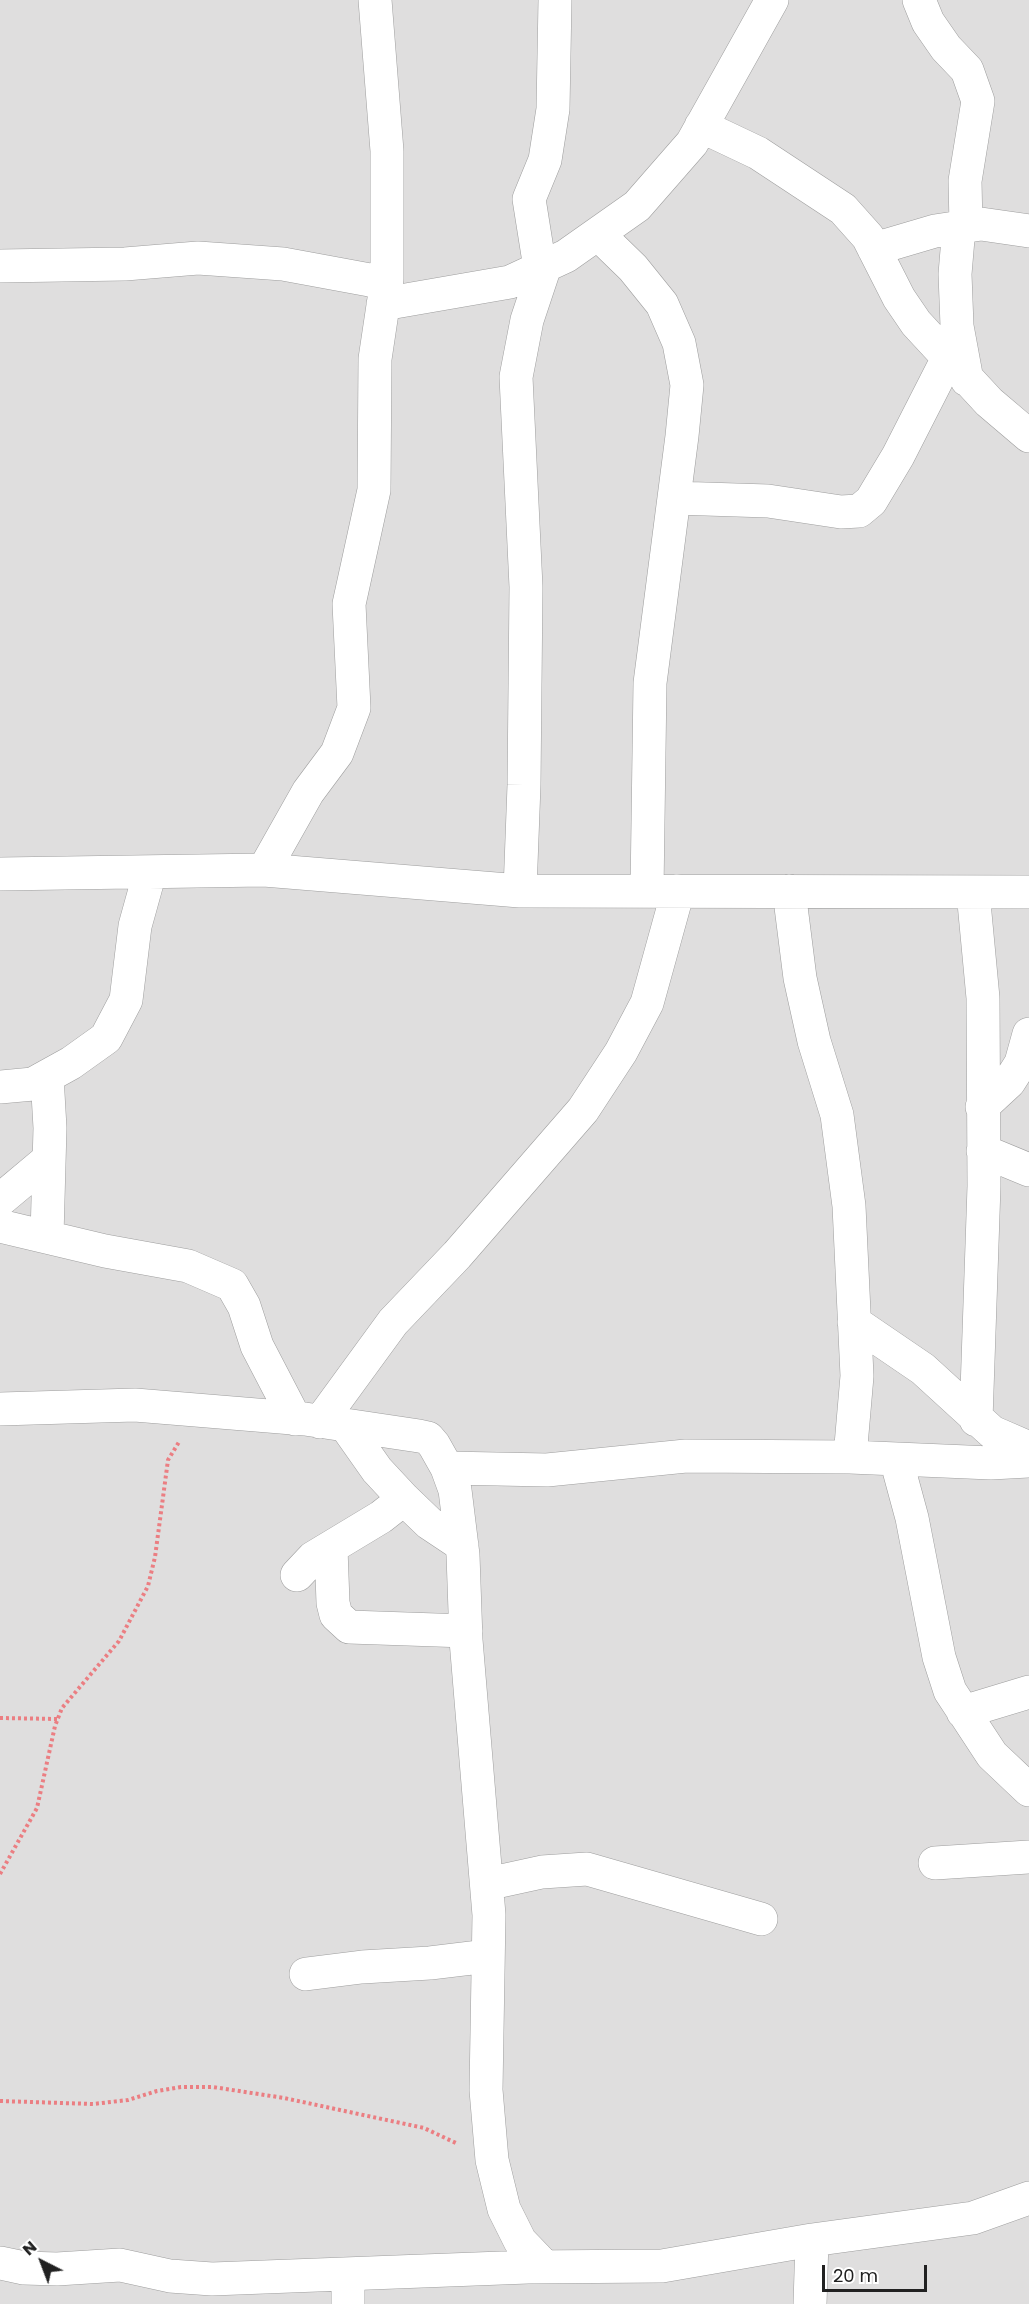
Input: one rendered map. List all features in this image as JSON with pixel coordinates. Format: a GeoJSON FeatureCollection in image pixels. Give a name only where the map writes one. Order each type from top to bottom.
{"type":"FeatureCollection","features":[{"type":"Feature","properties":{"kind":"street"},"geometry":{"type":"LineString","coordinates":[[264,870],[308,792],[337,753],[354,708],[349,604],[374,490],[375,359],[385,294],[387,151],[375,0]]}},
{"type":"Feature","properties":{"kind":"street"},"geometry":{"type":"LineString","coordinates":[[519,891],[524,785],[526,587],[516,377],[527,320],[542,267],[530,199],[545,160],[553,109],[555,0]]}},
{"type":"Feature","properties":{"kind":"street"},"geometry":{"type":"LineString","coordinates":[[0,266],[125,264],[198,258],[284,264],[385,294],[510,282],[566,256],[637,206],[692,143],[772,0]]}},
{"type":"Feature","properties":{"kind":"street"},"geometry":{"type":"LineString","coordinates":[[919,0],[928,22],[946,48],[967,70],[978,101],[965,181],[963,227],[956,274],[957,326],[995,400]]}},
{"type":"Feature","properties":{"kind":"street"},"geometry":{"type":"LineString","coordinates":[[701,126],[758,153],[814,188],[843,210],[868,237],[910,315],[995,400]]}},
{"type":"Feature","properties":{"kind":"street"},"geometry":{"type":"LineString","coordinates":[[874,249],[935,231],[981,224],[1029,231]]}},
{"type":"Feature","properties":{"kind":"street"},"geometry":{"type":"LineString","coordinates":[[320,1422],[393,1322],[457,1255],[583,1110],[621,1052],[647,1003],[663,891],[650,683],[687,385],[679,343],[663,304],[633,268],[598,234]]}},
{"type":"Feature","properties":{"kind":"street"},"geometry":{"type":"LineString","coordinates":[[926,404],[995,400]]}},
{"type":"Feature","properties":{"kind":"street"},"geometry":{"type":"LineString","coordinates":[[926,404],[995,400]]}},
{"type":"Feature","properties":{"kind":"street"},"geometry":{"type":"LineString","coordinates":[[674,498],[768,501],[841,512],[859,511],[871,501],[926,404]]}},
{"type":"Feature","properties":{"kind":"street"},"geometry":{"type":"LineString","coordinates":[[0,874],[264,870],[519,891],[1029,892]]}},
{"type":"Feature","properties":{"kind":"street"},"geometry":{"type":"LineString","coordinates":[[0,1087],[33,1084],[71,1063],[106,1038],[126,1000],[135,926],[150,872]]}},
{"type":"Feature","properties":{"kind":"street"},"geometry":{"type":"LineString","coordinates":[[789,891],[800,978],[814,1041],[837,1115],[849,1206],[857,1376],[850,1457]]}},
{"type":"Feature","properties":{"kind":"street"},"geometry":{"type":"LineString","coordinates":[[973,892],[983,998],[982,1294],[976,1363],[976,1420]]}},
{"type":"Feature","properties":{"kind":"street"},"geometry":{"type":"LineString","coordinates":[[982,1107],[1009,1082],[1021,1063],[1029,1034]]}},
{"type":"Feature","properties":{"kind":"street"},"geometry":{"type":"LineString","coordinates":[[47,1076],[49,1159],[47,1236]]}},
{"type":"Feature","properties":{"kind":"street"},"geometry":{"type":"LineString","coordinates":[[983,1151],[1029,1170]]}},
{"type":"Feature","properties":{"kind":"street"},"geometry":{"type":"LineString","coordinates":[[0,1200],[49,1159]]}},
{"type":"Feature","properties":{"kind":"street"},"geometry":{"type":"LineString","coordinates":[[0,1226],[105,1251],[188,1266],[232,1285],[244,1306],[257,1346],[320,1422],[377,1470],[429,1523],[462,1545]]}},
{"type":"Feature","properties":{"kind":"street"},"geometry":{"type":"LineString","coordinates":[[854,1322],[923,1369],[976,1420],[992,1432],[1029,1448]]}},
{"type":"Feature","properties":{"kind":"street"},"geometry":{"type":"LineString","coordinates":[[0,1409],[135,1405],[320,1422],[428,1438],[447,1468],[455,1490],[462,1545],[466,1631],[487,1884],[486,2090],[492,2160],[504,2209],[520,2241],[545,2267]]}},
{"type":"Feature","properties":{"kind":"street"},"geometry":{"type":"LineString","coordinates":[[447,1468],[547,1470],[686,1456],[850,1457],[991,1463],[1029,1461]]}},
{"type":"Feature","properties":{"kind":"street"},"geometry":{"type":"LineString","coordinates":[[896,1459],[912,1518],[939,1657],[950,1691],[993,1755],[1029,1790]]}},
{"type":"Feature","properties":{"kind":"street"},"geometry":{"type":"LineString","coordinates":[[297,1575],[313,1558],[381,1517],[405,1499]]}},
{"type":"Feature","properties":{"kind":"street"},"geometry":{"type":"LineString","coordinates":[[331,1548],[333,1603],[336,1615],[349,1627],[466,1631]]}},
{"type":"Feature","properties":{"kind":"street"},"geometry":{"type":"LineString","coordinates":[[963,1712],[1029,1692]]}},
{"type":"Feature","properties":{"kind":"street"},"geometry":{"type":"LineString","coordinates":[[935,1863],[1029,1857]]}},
{"type":"Feature","properties":{"kind":"street"},"geometry":{"type":"LineString","coordinates":[[487,1884],[542,1872],[587,1869],[761,1919]]}},
{"type":"Feature","properties":{"kind":"street"},"geometry":{"type":"LineString","coordinates":[[306,1974],[363,1967],[430,1964],[488,1956]]}},
{"type":"Feature","properties":{"kind":"street"},"geometry":{"type":"LineString","coordinates":[[3,2265],[57,2269],[120,2265],[170,2276],[348,2289],[545,2267],[662,2266],[812,2240],[973,2218],[1029,2198]]}},
{"type":"Feature","properties":{"kind":"street"},"geometry":{"type":"LineString","coordinates":[[810,2304],[812,2240]]}},
{"type":"Feature","properties":{"kind":"path"},"geometry":{"type":"LineString","coordinates":[[0,1874],[37,1808],[58,1719],[76,1690],[118,1641],[148,1586],[155,1557],[168,1460],[198,1410]]}},
{"type":"Feature","properties":{"kind":"path"},"geometry":{"type":"LineString","coordinates":[[0,1718],[58,1719]]}},
{"type":"Feature","properties":{"kind":"path"},"geometry":{"type":"LineString","coordinates":[[0,2101],[93,2104],[128,2100],[157,2091],[181,2087],[213,2087],[284,2098],[424,2128],[492,2160]]}},
{"type":"Feature","properties":{"kind":"shaded area"},"geometry":{"type":"Polygon","coordinates":[[[0,0],[1029,0],[1029,2304],[0,2304],[0,0]]]}}]}
